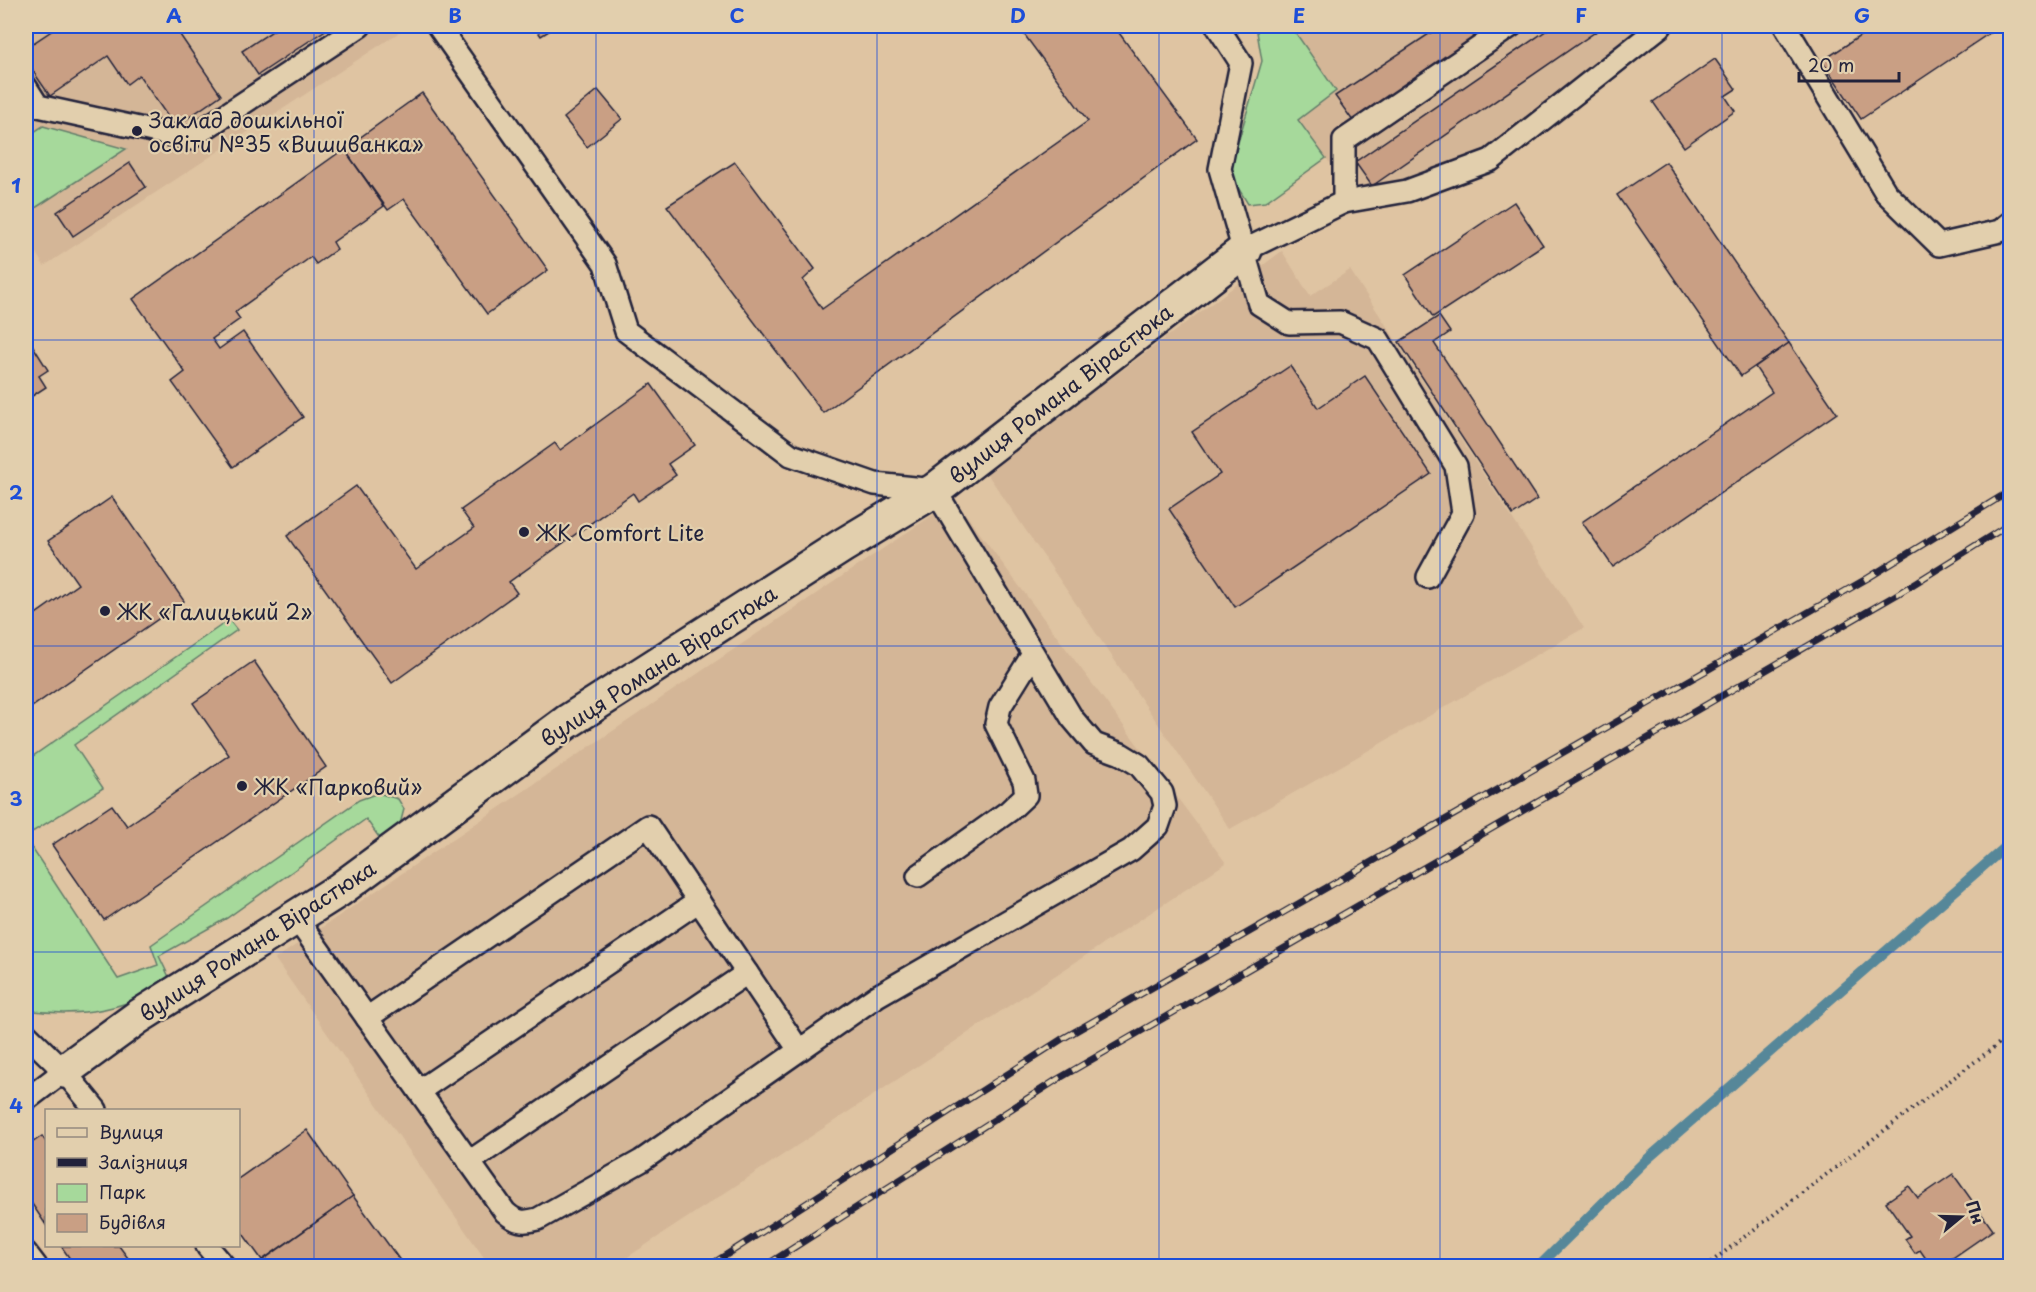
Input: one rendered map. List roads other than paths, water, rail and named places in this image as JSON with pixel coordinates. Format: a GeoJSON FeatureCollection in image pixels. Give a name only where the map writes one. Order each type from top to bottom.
{"type":"FeatureCollection","features":[{"type":"Feature","properties":{"kind":"street","name":"вулиця Романа Вірастюка"},"geometry":{"type":"LineString","coordinates":[[64,1071],[138,1017],[339,890],[567,722],[842,546],[934,490],[1245,250]]}},
{"type":"Feature","properties":{"kind":"lane"},"geometry":{"type":"LineString","coordinates":[[26,87],[38,106],[189,139],[360,26]]}},
{"type":"Feature","properties":{"kind":"lane"},"geometry":{"type":"LineString","coordinates":[[296,918],[505,1212],[514,1220],[526,1223],[538,1220],[640,1161],[877,996],[1131,850],[1158,826],[1165,806],[1162,793],[1139,765],[1121,754],[1094,744],[1072,718],[934,490],[875,484],[791,455],[626,331],[605,264],[438,26]]}},
{"type":"Feature","properties":{"kind":"lane"},"geometry":{"type":"LineString","coordinates":[[1217,26],[1242,63],[1220,169],[1259,304],[1288,322],[1340,322],[1378,339],[1456,466],[1463,513],[1428,577]]}},
{"type":"Feature","properties":{"kind":"lane"},"geometry":{"type":"LineString","coordinates":[[1344,202],[1344,140],[1511,26]]}},
{"type":"Feature","properties":{"kind":"lane"},"geometry":{"type":"LineString","coordinates":[[1245,250],[1344,202],[1407,191],[1491,160],[1661,26]]}},
{"type":"Feature","properties":{"kind":"lane"},"geometry":{"type":"LineString","coordinates":[[1785,26],[1886,193],[1939,245],[2000,231],[2010,223]]}},
{"type":"Feature","properties":{"kind":"lane"},"geometry":{"type":"LineString","coordinates":[[918,876],[1009,811],[1026,795],[1024,781],[996,724],[1000,707],[1033,654]]}},
{"type":"Feature","properties":{"kind":"lane"},"geometry":{"type":"LineString","coordinates":[[367,1018],[648,826],[799,1050]]}},
{"type":"Feature","properties":{"kind":"lane"},"geometry":{"type":"LineString","coordinates":[[419,1091],[699,901]]}},
{"type":"Feature","properties":{"kind":"lane"},"geometry":{"type":"LineString","coordinates":[[469,1162],[747,973]]}},
{"type":"Feature","properties":{"kind":"lane"},"geometry":{"type":"LineString","coordinates":[[26,1034],[64,1071],[95,1109]]}},
{"type":"Feature","properties":{"kind":"lane"},"geometry":{"type":"LineString","coordinates":[[26,1100],[64,1071]]}},
{"type":"Feature","properties":{"kind":"lane"},"geometry":{"type":"LineString","coordinates":[[209,1247],[224,1266]]}},
{"type":"Feature","properties":{"kind":"lane"},"geometry":{"type":"LineString","coordinates":[[26,1253],[36,1266]]}},
{"type":"Feature","properties":{"kind":"waterway"},"geometry":{"type":"LineString","coordinates":[[1539,1266],[1644,1162],[2010,843]]}},
{"type":"Feature","properties":{"kind":"railway"},"geometry":{"type":"LineString","coordinates":[[709,1266],[1062,1039],[1868,578],[2010,491]]}},
{"type":"Feature","properties":{"kind":"railway"},"geometry":{"type":"LineString","coordinates":[[765,1266],[1058,1079],[1896,595],[2010,524]]}},
{"type":"Feature","properties":{"kind":"place","name":"Заклад дошкільної освіти №35 «Вишиванка»"},"geometry":{"type":"Point","coordinates":[137,131]}},
{"type":"Feature","properties":{"kind":"place","name":"ЖК Comfort Lite"},"geometry":{"type":"Point","coordinates":[524,532]}},
{"type":"Feature","properties":{"kind":"place","name":"ЖК «Галицький 2»"},"geometry":{"type":"Point","coordinates":[105,611]}},
{"type":"Feature","properties":{"kind":"place","name":"ЖК «Парковий»"},"geometry":{"type":"Point","coordinates":[242,786]}}]}
